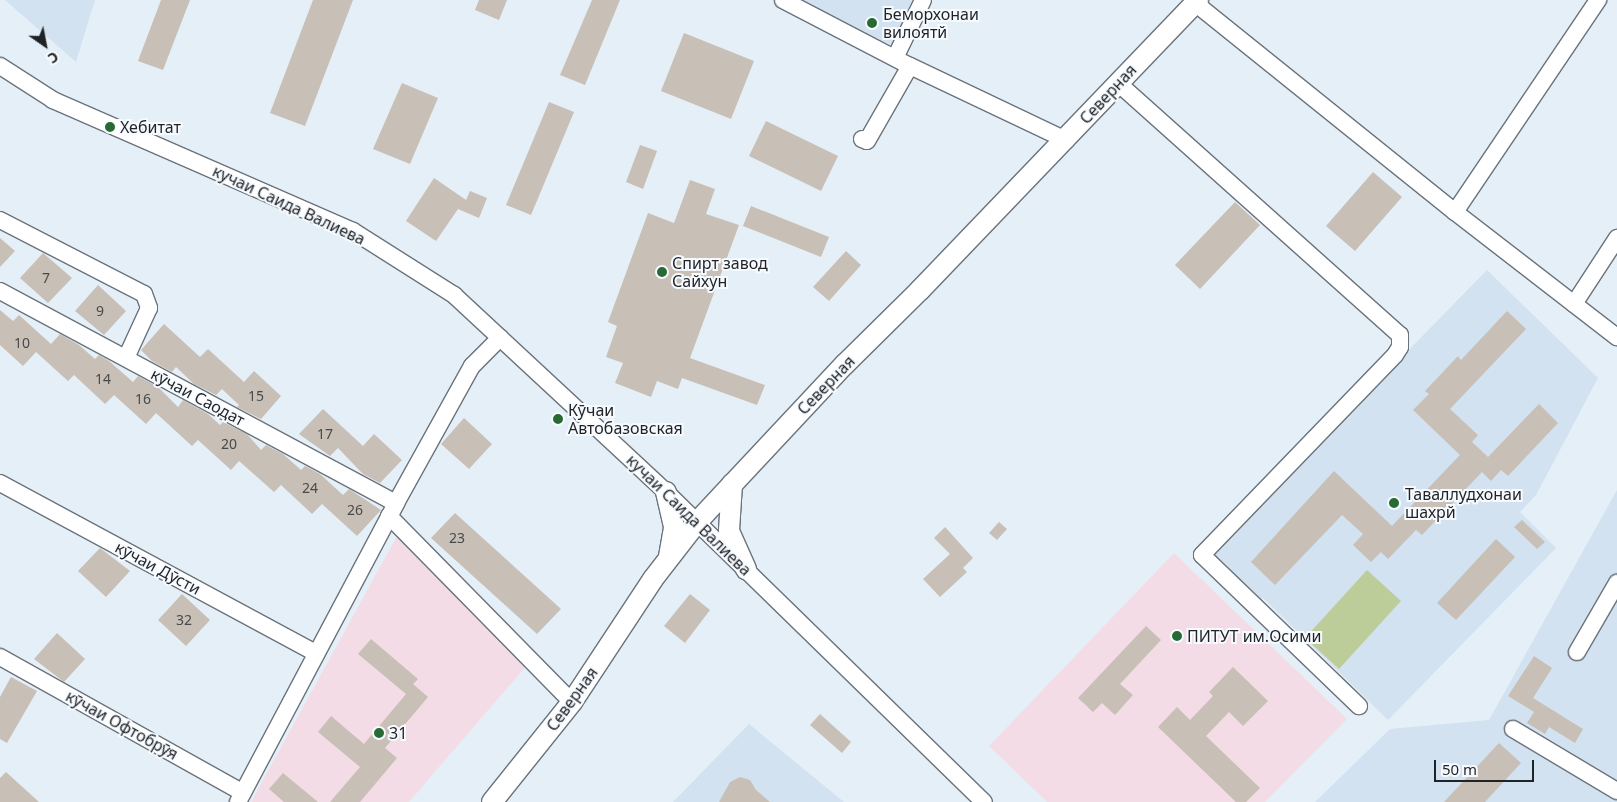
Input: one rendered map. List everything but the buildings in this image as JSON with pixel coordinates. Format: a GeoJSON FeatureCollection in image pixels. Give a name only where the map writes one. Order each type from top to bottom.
{"type":"FeatureCollection","features":[{"type":"Feature","properties":{"kind":"main road","name":"Северная"},"geometry":{"type":"LineString","coordinates":[[492,802],[572,702],[668,558],[697,522],[1197,2]]}},
{"type":"Feature","properties":{"kind":"main road"},"geometry":{"type":"LineString","coordinates":[[732,484],[729,532],[746,570]]}},
{"type":"Feature","properties":{"kind":"main road"},"geometry":{"type":"LineString","coordinates":[[666,492],[674,528],[668,558]]}},
{"type":"Feature","properties":{"kind":"street"},"geometry":{"type":"LineString","coordinates":[[783,0],[903,62],[1066,140]]}},
{"type":"Feature","properties":{"kind":"street"},"geometry":{"type":"LineString","coordinates":[[862,139],[867,142],[903,62],[923,0]]}},
{"type":"Feature","properties":{"kind":"street"},"geometry":{"type":"LineString","coordinates":[[1455,212],[1598,0]]}},
{"type":"Feature","properties":{"kind":"street"},"geometry":{"type":"LineString","coordinates":[[1197,2],[1455,212],[1617,337]]}},
{"type":"Feature","properties":{"kind":"street","name":"кучаи Саида Валиева"},"geometry":{"type":"LineString","coordinates":[[0,66],[53,100],[353,231],[454,295],[666,492],[984,802]]}},
{"type":"Feature","properties":{"kind":"street"},"geometry":{"type":"LineString","coordinates":[[1118,83],[1400,335],[1400,347],[1395,355],[1202,555],[1359,706]]}},
{"type":"Feature","properties":{"kind":"street"},"geometry":{"type":"LineString","coordinates":[[0,220],[144,294],[149,308],[126,358]]}},
{"type":"Feature","properties":{"kind":"street"},"geometry":{"type":"LineString","coordinates":[[1574,304],[1617,238]]}},
{"type":"Feature","properties":{"kind":"street","name":"кӯчаи Саодат"},"geometry":{"type":"LineString","coordinates":[[0,291],[126,358],[393,509],[572,702]]}},
{"type":"Feature","properties":{"kind":"street"},"geometry":{"type":"LineString","coordinates":[[241,798],[393,509],[472,366],[500,338]]}},
{"type":"Feature","properties":{"kind":"street","name":"кӯчаи Дӯсти"},"geometry":{"type":"LineString","coordinates":[[0,483],[316,653]]}},
{"type":"Feature","properties":{"kind":"street"},"geometry":{"type":"LineString","coordinates":[[1577,652],[1617,583]]}},
{"type":"Feature","properties":{"kind":"street","name":"кӯчаи Офтобрӯя"},"geometry":{"type":"LineString","coordinates":[[0,657],[241,798]]}},
{"type":"Feature","properties":{"kind":"street"},"geometry":{"type":"LineString","coordinates":[[1513,729],[1617,791]]}},
{"type":"Feature","properties":{"kind":"shaded area"},"geometry":{"type":"Polygon","coordinates":[[[5,0],[95,0],[76,62],[5,0]]]}},
{"type":"Feature","properties":{"kind":"shaded area","name":"Беморхонаи вилоятй"},"geometry":{"type":"Polygon","coordinates":[[[789,0],[912,0],[894,46],[789,0]]]}},
{"type":"Feature","properties":{"kind":"shaded area","name":"Таваллудхонаи шахрй"},"geometry":{"type":"Polygon","coordinates":[[[1487,270],[1598,378],[1536,495],[1520,512],[1556,548],[1388,720],[1263,598],[1258,603],[1208,555],[1487,270]]]}},
{"type":"Feature","properties":{"kind":"shaded area"},"geometry":{"type":"Polygon","coordinates":[[[1617,490],[1617,802],[1315,802],[1390,729],[1489,720],[1617,490]]]}},
{"type":"Feature","properties":{"kind":"shaded area","name":"31"},"geometry":{"type":"Polygon","coordinates":[[[397,536],[528,664],[409,802],[251,802],[397,536]]]}},
{"type":"Feature","properties":{"kind":"shaded area","name":"ПИТУТ им.Осими"},"geometry":{"type":"Polygon","coordinates":[[[1174,553],[1347,719],[1265,802],[1047,802],[989,746],[1174,553]]]}},
{"type":"Feature","properties":{"kind":"shaded area"},"geometry":{"type":"Polygon","coordinates":[[[749,724],[844,802],[673,802],[749,724]]]}},
{"type":"Feature","properties":{"kind":"green space"},"geometry":{"type":"Polygon","coordinates":[[[1367,570],[1401,601],[1339,669],[1305,638],[1367,570]]]}},
{"type":"Feature","properties":{"kind":"place","name":"Беморхонаи вилоятй"},"geometry":{"type":"Point","coordinates":[872,23]}},
{"type":"Feature","properties":{"kind":"place","name":"Хебитат"},"geometry":{"type":"Point","coordinates":[110,127]}},
{"type":"Feature","properties":{"kind":"place","name":"Спирт завод Сайхун"},"geometry":{"type":"Point","coordinates":[662,272]}},
{"type":"Feature","properties":{"kind":"place","name":"Кӯчаи Автобазовская"},"geometry":{"type":"Point","coordinates":[558,419]}},
{"type":"Feature","properties":{"kind":"place","name":"Таваллудхонаи шахрй"},"geometry":{"type":"Point","coordinates":[1394,503]}},
{"type":"Feature","properties":{"kind":"place","name":"ПИТУТ им.Осими"},"geometry":{"type":"Point","coordinates":[1177,636]}},
{"type":"Feature","properties":{"kind":"place","name":"31"},"geometry":{"type":"Point","coordinates":[379,733]}}]}
